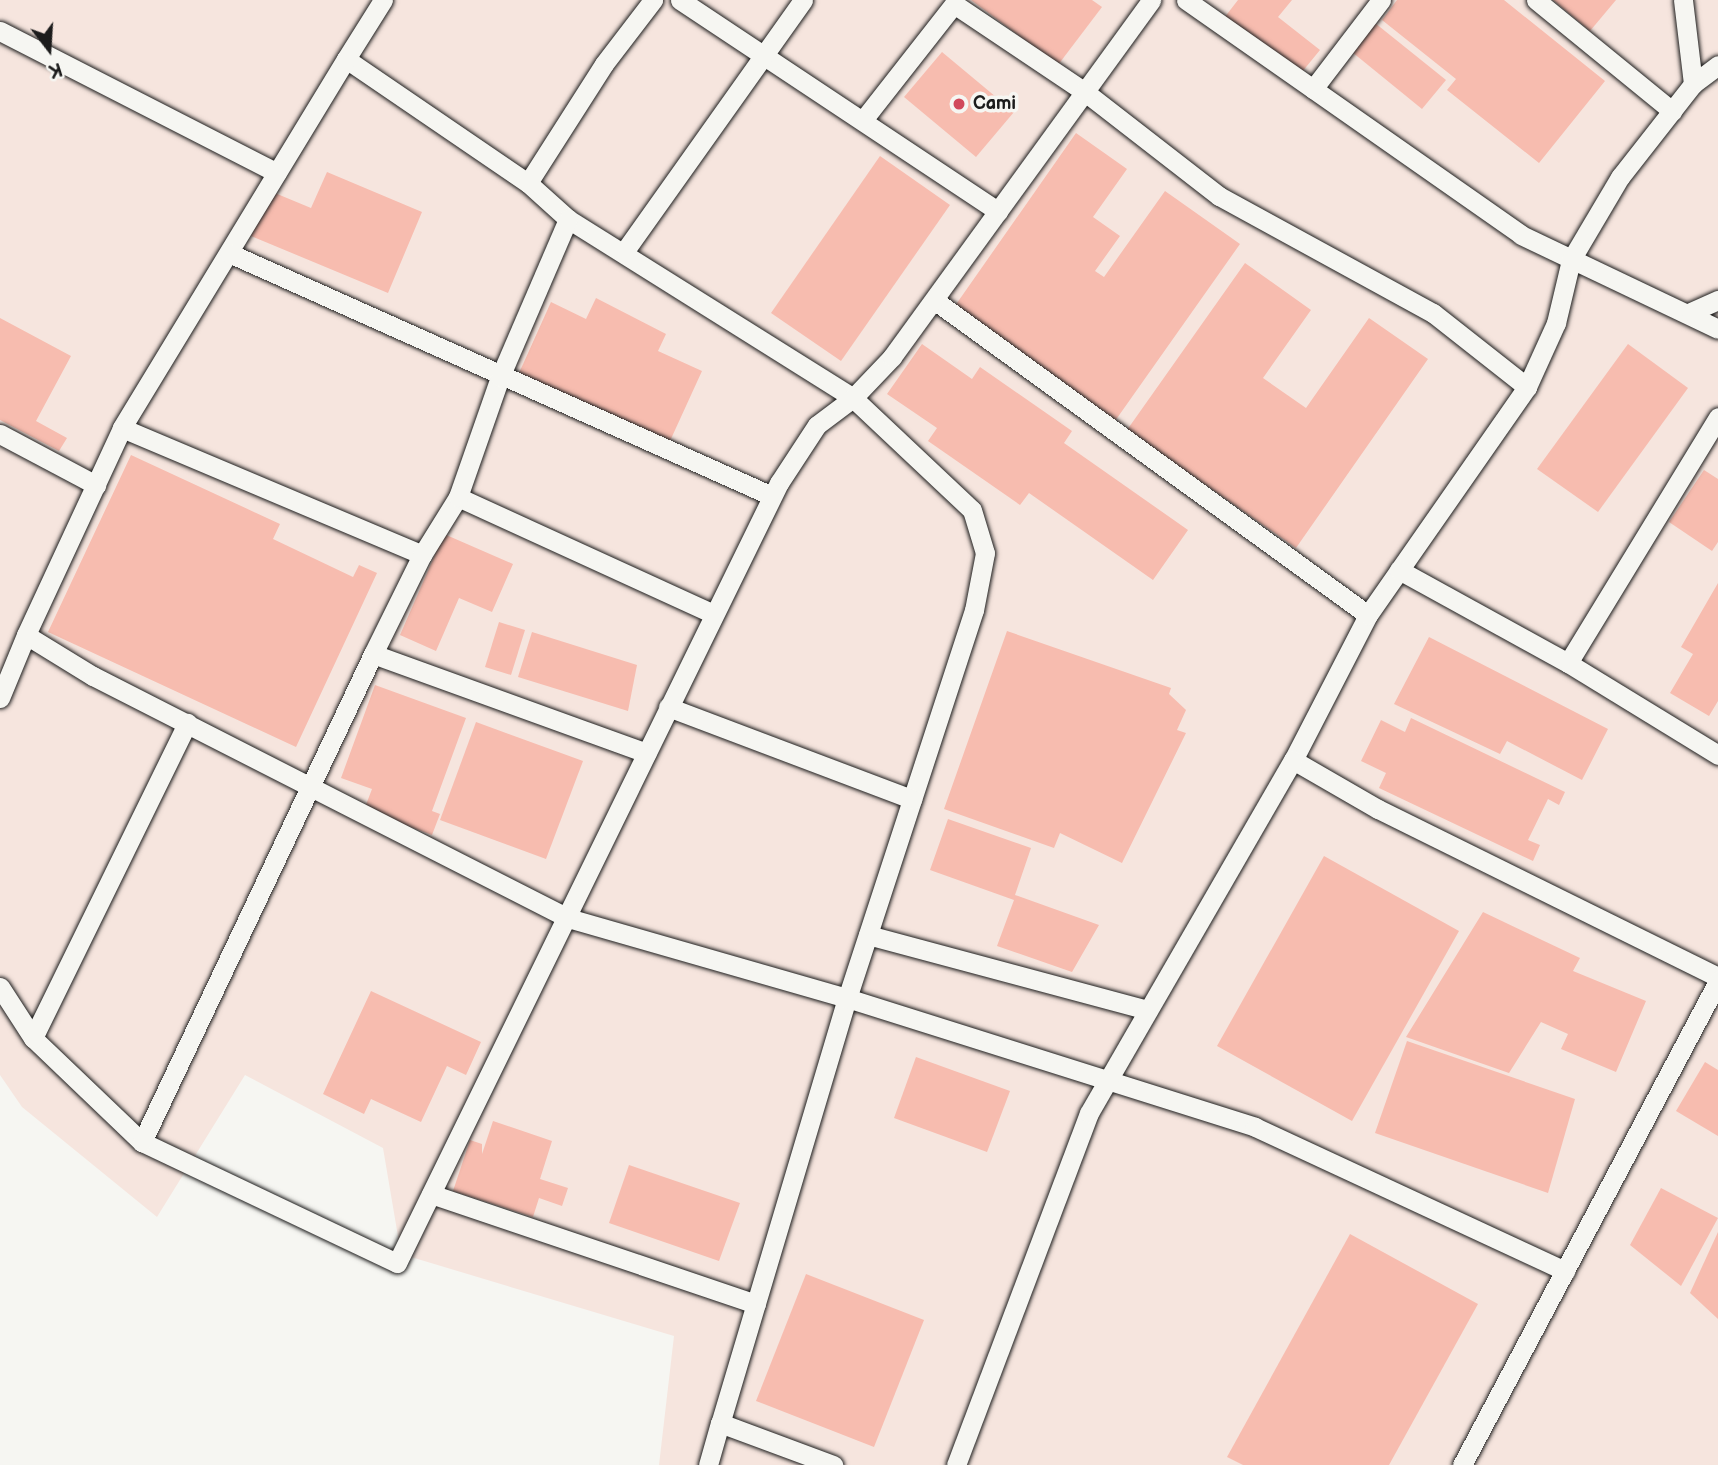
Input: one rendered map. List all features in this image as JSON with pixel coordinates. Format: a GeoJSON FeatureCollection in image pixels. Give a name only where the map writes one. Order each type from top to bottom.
{"type":"FeatureCollection","features":[{"type":"Feature","properties":{"kind":"street"},"geometry":{"type":"LineString","coordinates":[[0,698],[26,635],[122,428],[383,0]]}},
{"type":"Feature","properties":{"kind":"street"},"geometry":{"type":"LineString","coordinates":[[528,183],[604,64],[653,0]]}},
{"type":"Feature","properties":{"kind":"street"},"geometry":{"type":"LineString","coordinates":[[680,0],[762,51],[998,211]]}},
{"type":"Feature","properties":{"kind":"street"},"geometry":{"type":"LineString","coordinates":[[624,252],[762,51],[803,0]]}},
{"type":"Feature","properties":{"kind":"street"},"geometry":{"type":"LineString","coordinates":[[0,988],[33,1038],[142,1142],[397,1263],[772,496],[817,425],[853,398],[892,357],[1151,0]]}},
{"type":"Feature","properties":{"kind":"street"},"geometry":{"type":"LineString","coordinates":[[1186,0],[1521,235],[1691,312],[1718,329]]}},
{"type":"Feature","properties":{"kind":"street"},"geometry":{"type":"LineString","coordinates":[[1313,89],[1381,0]]}},
{"type":"Feature","properties":{"kind":"street"},"geometry":{"type":"LineString","coordinates":[[1536,0],[1672,111]]}},
{"type":"Feature","properties":{"kind":"street"},"geometry":{"type":"LineString","coordinates":[[1683,0],[1693,84]]}},
{"type":"Feature","properties":{"kind":"street"},"geometry":{"type":"LineString","coordinates":[[863,120],[954,4],[1085,92],[1219,196],[1433,313],[1527,387]]}},
{"type":"Feature","properties":{"kind":"street"},"geometry":{"type":"LineString","coordinates":[[0,31],[277,173]]}},
{"type":"Feature","properties":{"kind":"street"},"geometry":{"type":"LineString","coordinates":[[346,59],[528,183],[568,219],[853,398],[972,510],[985,553],[974,610],[847,998],[708,1465]]}},
{"type":"Feature","properties":{"kind":"street"},"geometry":{"type":"LineString","coordinates":[[956,1465],[1089,1113],[1293,760],[1368,615],[1527,387],[1556,323],[1572,260],[1620,177],[1693,84],[1718,65]]}},
{"type":"Feature","properties":{"kind":"street"},"geometry":{"type":"LineString","coordinates":[[142,1142],[373,654],[422,555],[458,497],[500,377],[568,219]]}},
{"type":"Feature","properties":{"kind":"street"},"geometry":{"type":"LineString","coordinates":[[229,253],[500,377],[772,496]]}},
{"type":"Feature","properties":{"kind":"street"},"geometry":{"type":"LineString","coordinates":[[934,300],[1368,615]]}},
{"type":"Feature","properties":{"kind":"street"},"geometry":{"type":"LineString","coordinates":[[1691,312],[1718,300]]}},
{"type":"Feature","properties":{"kind":"street"},"geometry":{"type":"LineString","coordinates":[[1568,663],[1718,417]]}},
{"type":"Feature","properties":{"kind":"street"},"geometry":{"type":"LineString","coordinates":[[122,428],[422,555]]}},
{"type":"Feature","properties":{"kind":"street"},"geometry":{"type":"LineString","coordinates":[[0,434],[96,485]]}},
{"type":"Feature","properties":{"kind":"street"},"geometry":{"type":"LineString","coordinates":[[458,497],[713,614]]}},
{"type":"Feature","properties":{"kind":"street"},"geometry":{"type":"LineString","coordinates":[[1399,570],[1568,663],[1718,755]]}},
{"type":"Feature","properties":{"kind":"street"},"geometry":{"type":"LineString","coordinates":[[26,635],[93,676],[568,918],[847,998],[1255,1127],[1565,1271]]}},
{"type":"Feature","properties":{"kind":"street"},"geometry":{"type":"LineString","coordinates":[[373,654],[647,753]]}},
{"type":"Feature","properties":{"kind":"street"},"geometry":{"type":"LineString","coordinates":[[668,706],[912,799]]}},
{"type":"Feature","properties":{"kind":"street"},"geometry":{"type":"LineString","coordinates":[[33,1038],[187,723]]}},
{"type":"Feature","properties":{"kind":"street"},"geometry":{"type":"LineString","coordinates":[[1293,760],[1378,809],[1718,979],[1462,1465]]}},
{"type":"Feature","properties":{"kind":"street"},"geometry":{"type":"LineString","coordinates":[[867,935],[1148,1010]]}},
{"type":"Feature","properties":{"kind":"street"},"geometry":{"type":"LineString","coordinates":[[431,1194],[756,1304]]}},
{"type":"Feature","properties":{"kind":"street"},"geometry":{"type":"LineString","coordinates":[[720,1423],[833,1465]]}},
{"type":"Feature","properties":{"kind":"shaded area"},"geometry":{"type":"Polygon","coordinates":[[[0,0],[1718,0],[1718,1465],[659,1465],[674,1336],[401,1254],[383,1148],[245,1075],[157,1217],[22,1107],[0,1075],[0,0]]]}},
{"type":"Feature","properties":{"kind":"building"},"geometry":{"type":"Polygon","coordinates":[[[971,0],[1092,0],[1102,7],[1058,65],[971,0]]]}},
{"type":"Feature","properties":{"kind":"building"},"geometry":{"type":"Polygon","coordinates":[[[1238,0],[1292,0],[1278,17],[1320,50],[1302,72],[1224,18],[1238,0]]]}},
{"type":"Feature","properties":{"kind":"building"},"geometry":{"type":"Polygon","coordinates":[[[1397,0],[1504,0],[1605,81],[1539,163],[1447,90],[1456,79],[1382,20],[1397,0]]]}},
{"type":"Feature","properties":{"kind":"building"},"geometry":{"type":"Polygon","coordinates":[[[1553,0],[1616,0],[1590,31],[1553,0]]]}},
{"type":"Feature","properties":{"kind":"building"},"geometry":{"type":"Polygon","coordinates":[[[1375,23],[1446,80],[1422,109],[1352,52],[1375,23]]]}},
{"type":"Feature","properties":{"kind":"building","name":"Cami"},"geometry":{"type":"Polygon","coordinates":[[[942,52],[1014,112],[976,157],[904,97],[942,52]]]}},
{"type":"Feature","properties":{"kind":"building"},"geometry":{"type":"Polygon","coordinates":[[[1076,133],[1127,169],[1093,217],[1120,236],[1095,271],[1104,277],[1165,191],[1240,244],[1115,421],[950,313],[1076,133]]]}},
{"type":"Feature","properties":{"kind":"building"},"geometry":{"type":"Polygon","coordinates":[[[880,156],[950,205],[841,361],[771,313],[880,156]]]}},
{"type":"Feature","properties":{"kind":"building"},"geometry":{"type":"Polygon","coordinates":[[[327,172],[422,212],[388,293],[251,236],[270,191],[311,208],[327,172]]]}},
{"type":"Feature","properties":{"kind":"building"},"geometry":{"type":"Polygon","coordinates":[[[1245,263],[1311,310],[1263,378],[1306,408],[1369,318],[1428,359],[1296,548],[1127,430],[1245,263]]]}},
{"type":"Feature","properties":{"kind":"building"},"geometry":{"type":"Polygon","coordinates":[[[596,298],[666,334],[658,351],[702,371],[670,441],[519,373],[551,302],[586,319],[596,298]]]}},
{"type":"Feature","properties":{"kind":"building"},"geometry":{"type":"Polygon","coordinates":[[[0,318],[71,356],[36,421],[67,438],[59,451],[0,420],[0,318]]]}},
{"type":"Feature","properties":{"kind":"building"},"geometry":{"type":"Polygon","coordinates":[[[922,344],[972,379],[980,367],[1072,431],[1064,443],[1188,530],[1153,580],[1029,493],[1020,505],[928,441],[937,428],[887,394],[922,344]]]}},
{"type":"Feature","properties":{"kind":"building"},"geometry":{"type":"Polygon","coordinates":[[[1628,344],[1688,388],[1598,512],[1537,469],[1628,344]]]}},
{"type":"Feature","properties":{"kind":"building"},"geometry":{"type":"Polygon","coordinates":[[[131,455],[280,524],[273,539],[353,577],[359,565],[377,573],[296,747],[48,632],[131,455]]]}},
{"type":"Feature","properties":{"kind":"building"},"geometry":{"type":"Polygon","coordinates":[[[1704,470],[1718,479],[1718,542],[1712,551],[1669,522],[1704,470]]]}},
{"type":"Feature","properties":{"kind":"building"},"geometry":{"type":"Polygon","coordinates":[[[444,534],[513,564],[492,612],[459,598],[436,651],[400,635],[444,534]]]}},
{"type":"Feature","properties":{"kind":"building"},"geometry":{"type":"Polygon","coordinates":[[[1718,583],[1718,701],[1709,716],[1670,693],[1693,654],[1681,647],[1718,583]]]}},
{"type":"Feature","properties":{"kind":"building"},"geometry":{"type":"Polygon","coordinates":[[[499,622],[525,630],[511,675],[485,667],[499,622]]]}},
{"type":"Feature","properties":{"kind":"building"},"geometry":{"type":"Polygon","coordinates":[[[1007,631],[1171,688],[1169,694],[1186,710],[1177,730],[1186,733],[1122,863],[1060,833],[1054,848],[944,809],[1007,631]]]}},
{"type":"Feature","properties":{"kind":"building"},"geometry":{"type":"Polygon","coordinates":[[[532,632],[637,665],[628,711],[518,677],[532,632]]]}},
{"type":"Feature","properties":{"kind":"building"},"geometry":{"type":"Polygon","coordinates":[[[1429,637],[1608,729],[1582,780],[1507,741],[1500,754],[1394,704],[1429,637]]]}},
{"type":"Feature","properties":{"kind":"building"},"geometry":{"type":"Polygon","coordinates":[[[375,685],[466,718],[432,811],[440,814],[432,835],[364,810],[372,789],[341,778],[375,685]]]}},
{"type":"Feature","properties":{"kind":"building"},"geometry":{"type":"Polygon","coordinates":[[[1411,718],[1565,792],[1559,805],[1548,799],[1528,840],[1540,845],[1533,861],[1379,788],[1386,773],[1361,761],[1381,720],[1405,732],[1411,718]]]}},
{"type":"Feature","properties":{"kind":"building"},"geometry":{"type":"Polygon","coordinates":[[[476,722],[583,761],[546,859],[440,820],[476,722]]]}},
{"type":"Feature","properties":{"kind":"building"},"geometry":{"type":"Polygon","coordinates":[[[948,819],[1031,848],[1015,895],[1099,925],[1072,972],[997,946],[1014,900],[930,870],[948,819]]]}},
{"type":"Feature","properties":{"kind":"building"},"geometry":{"type":"Polygon","coordinates":[[[1324,856],[1459,931],[1352,1121],[1217,1046],[1324,856]]]}},
{"type":"Feature","properties":{"kind":"building"},"geometry":{"type":"Polygon","coordinates":[[[1483,912],[1580,958],[1573,971],[1646,1001],[1616,1072],[1561,1049],[1568,1034],[1541,1022],[1509,1073],[1406,1037],[1483,912]]]}},
{"type":"Feature","properties":{"kind":"building"},"geometry":{"type":"Polygon","coordinates":[[[371,991],[481,1042],[466,1075],[447,1066],[421,1122],[371,1099],[364,1114],[323,1094],[371,991]]]}},
{"type":"Feature","properties":{"kind":"building"},"geometry":{"type":"Polygon","coordinates":[[[1407,1041],[1575,1099],[1548,1193],[1375,1133],[1407,1041]]]}},
{"type":"Feature","properties":{"kind":"building"},"geometry":{"type":"Polygon","coordinates":[[[916,1057],[1010,1091],[987,1152],[894,1118],[916,1057]]]}},
{"type":"Feature","properties":{"kind":"building"},"geometry":{"type":"Polygon","coordinates":[[[1705,1062],[1718,1070],[1718,1136],[1676,1111],[1705,1062]]]}},
{"type":"Feature","properties":{"kind":"building"},"geometry":{"type":"Polygon","coordinates":[[[493,1121],[552,1141],[540,1179],[568,1188],[562,1206],[539,1198],[533,1217],[453,1191],[470,1140],[482,1144],[482,1154],[493,1121]]]}},
{"type":"Feature","properties":{"kind":"building"},"geometry":{"type":"Polygon","coordinates":[[[629,1165],[740,1203],[719,1261],[609,1223],[629,1165]]]}},
{"type":"Feature","properties":{"kind":"building"},"geometry":{"type":"Polygon","coordinates":[[[1661,1188],[1718,1218],[1681,1286],[1630,1245],[1661,1188]]]}},
{"type":"Feature","properties":{"kind":"building"},"geometry":{"type":"Polygon","coordinates":[[[1718,1232],[1718,1319],[1690,1293],[1718,1232]]]}},
{"type":"Feature","properties":{"kind":"building"},"geometry":{"type":"Polygon","coordinates":[[[1350,1234],[1478,1304],[1389,1465],[1243,1465],[1227,1457],[1350,1234]]]}},
{"type":"Feature","properties":{"kind":"building"},"geometry":{"type":"Polygon","coordinates":[[[806,1274],[924,1320],[874,1447],[756,1401],[806,1274]]]}},
{"type":"Feature","properties":{"kind":"place","name":"Cami"},"geometry":{"type":"Point","coordinates":[959,104]}}]}
